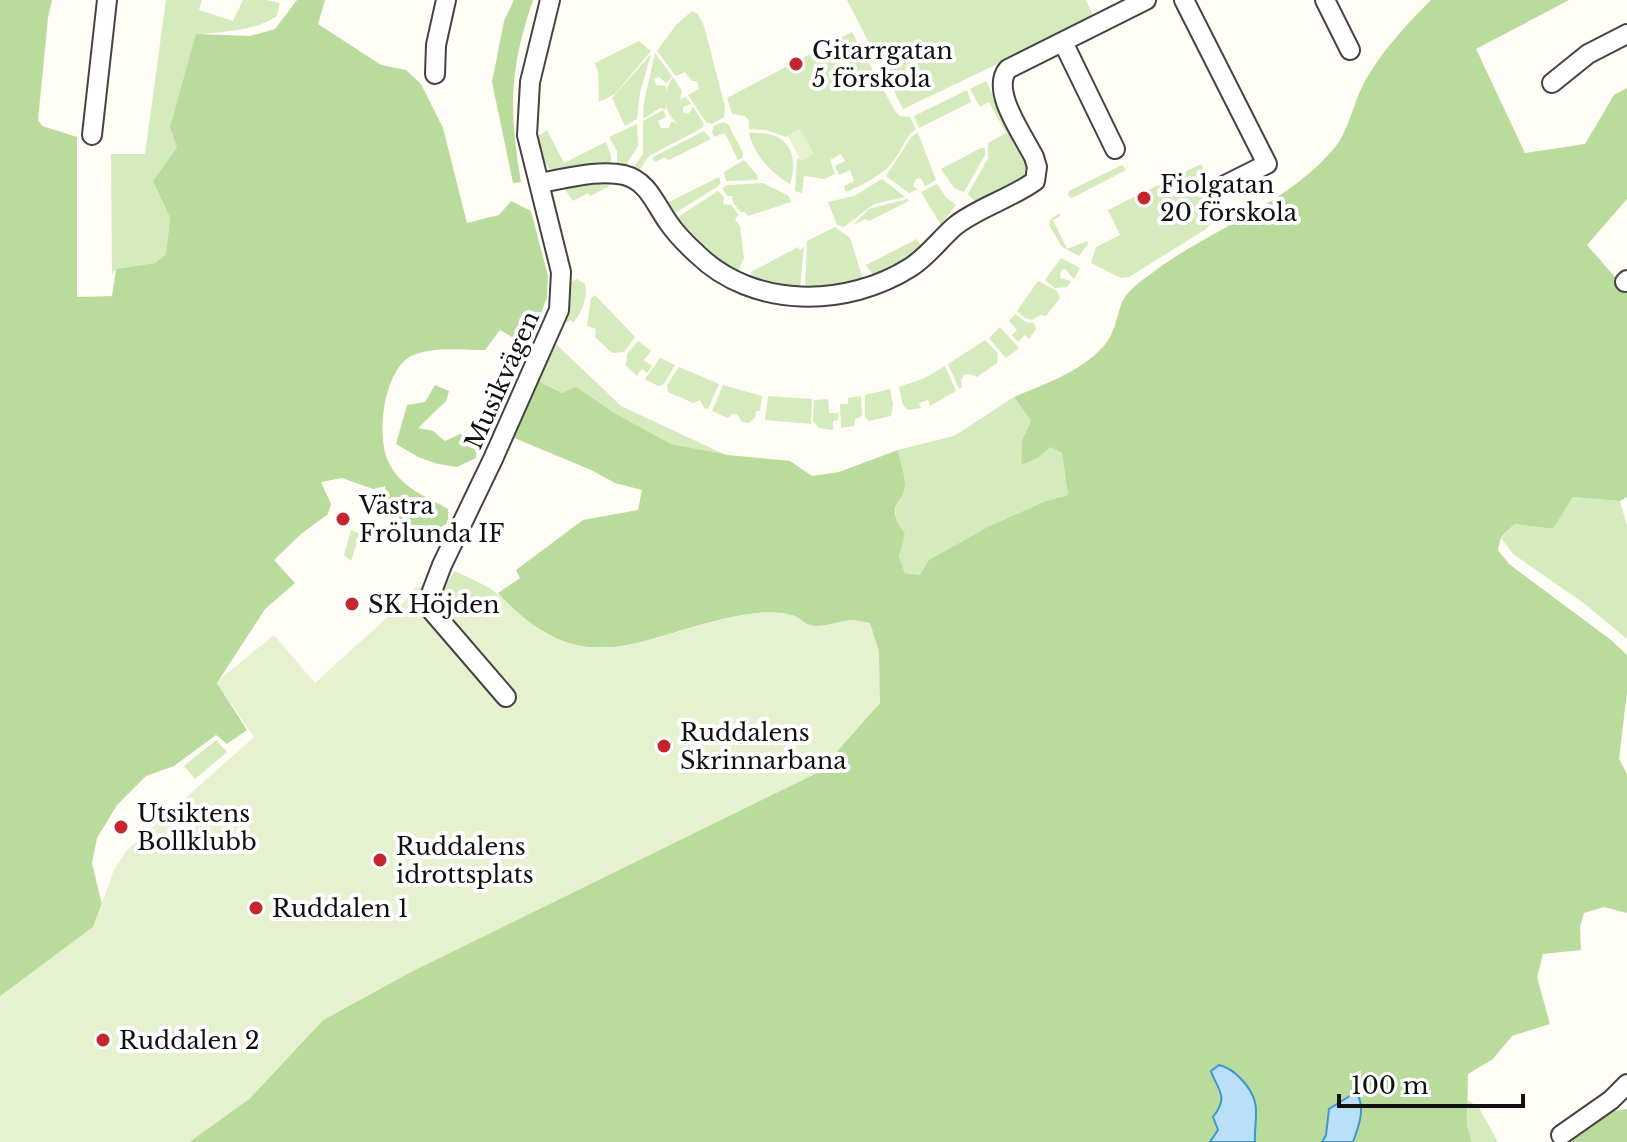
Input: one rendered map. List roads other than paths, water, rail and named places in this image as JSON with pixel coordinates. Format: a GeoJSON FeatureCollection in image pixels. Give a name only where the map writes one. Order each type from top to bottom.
{"type":"FeatureCollection","features":[{"type":"Feature","properties":{"kind":"street"},"geometry":{"type":"LineString","coordinates":[[92,135],[107,0]]}},
{"type":"Feature","properties":{"kind":"street"},"geometry":{"type":"LineString","coordinates":[[435,74],[436,45],[446,0]]}},
{"type":"Feature","properties":{"kind":"street","name":"Musikvägen"},"geometry":{"type":"LineString","coordinates":[[506,697],[432,611],[429,599],[559,310],[561,272],[527,135],[526,111],[539,39],[550,0]]}},
{"type":"Feature","properties":{"kind":"street"},"geometry":{"type":"LineString","coordinates":[[539,183],[597,175],[624,175],[642,184],[684,242],[717,271],[770,292],[802,297],[844,296],[882,283],[914,266],[956,226],[1035,181],[1037,167],[1034,157],[1002,93],[1001,86],[1008,69],[1146,0]]}},
{"type":"Feature","properties":{"kind":"street"},"geometry":{"type":"LineString","coordinates":[[1184,0],[1267,164],[1225,185]]}},
{"type":"Feature","properties":{"kind":"street"},"geometry":{"type":"LineString","coordinates":[[1325,0],[1350,50]]}},
{"type":"Feature","properties":{"kind":"street"},"geometry":{"type":"LineString","coordinates":[[1552,83],[1588,54],[1627,34]]}},
{"type":"Feature","properties":{"kind":"street"},"geometry":{"type":"LineString","coordinates":[[1063,42],[1115,149]]}},
{"type":"Feature","properties":{"kind":"street"},"geometry":{"type":"LineString","coordinates":[[1561,1135],[1611,1100],[1627,1084]]}},
{"type":"Feature","properties":{"kind":"water"},"geometry":{"type":"Polygon","coordinates":[[[1219,1065],[1236,1074],[1253,1096],[1255,1142],[1210,1142],[1218,1130],[1213,1117],[1221,1103],[1221,1093],[1211,1071],[1219,1065]]]}},
{"type":"Feature","properties":{"kind":"water"},"geometry":{"type":"Polygon","coordinates":[[[1356,1092],[1361,1110],[1353,1142],[1322,1142],[1326,1135],[1329,1109],[1356,1092]]]}},
{"type":"Feature","properties":{"kind":"place","name":"Gitarrgatan 5 förskola"},"geometry":{"type":"Point","coordinates":[796,64]}},
{"type":"Feature","properties":{"kind":"place","name":"Fiolgatan 20 förskola"},"geometry":{"type":"Point","coordinates":[1144,198]}},
{"type":"Feature","properties":{"kind":"place","name":"Västra Frölunda IF"},"geometry":{"type":"Point","coordinates":[343,519]}},
{"type":"Feature","properties":{"kind":"place","name":"SK Höjden"},"geometry":{"type":"Point","coordinates":[352,604]}},
{"type":"Feature","properties":{"kind":"place","name":"Ruddalens Skrinnarbana"},"geometry":{"type":"Point","coordinates":[664,746]}},
{"type":"Feature","properties":{"kind":"place","name":"Utsiktens Bollklubb"},"geometry":{"type":"Point","coordinates":[121,827]}},
{"type":"Feature","properties":{"kind":"place","name":"Ruddalens idrottsplats"},"geometry":{"type":"Point","coordinates":[380,860]}},
{"type":"Feature","properties":{"kind":"place","name":"Ruddalen 1"},"geometry":{"type":"Point","coordinates":[256,908]}},
{"type":"Feature","properties":{"kind":"place","name":"Ruddalen 2"},"geometry":{"type":"Point","coordinates":[103,1040]}}]}
